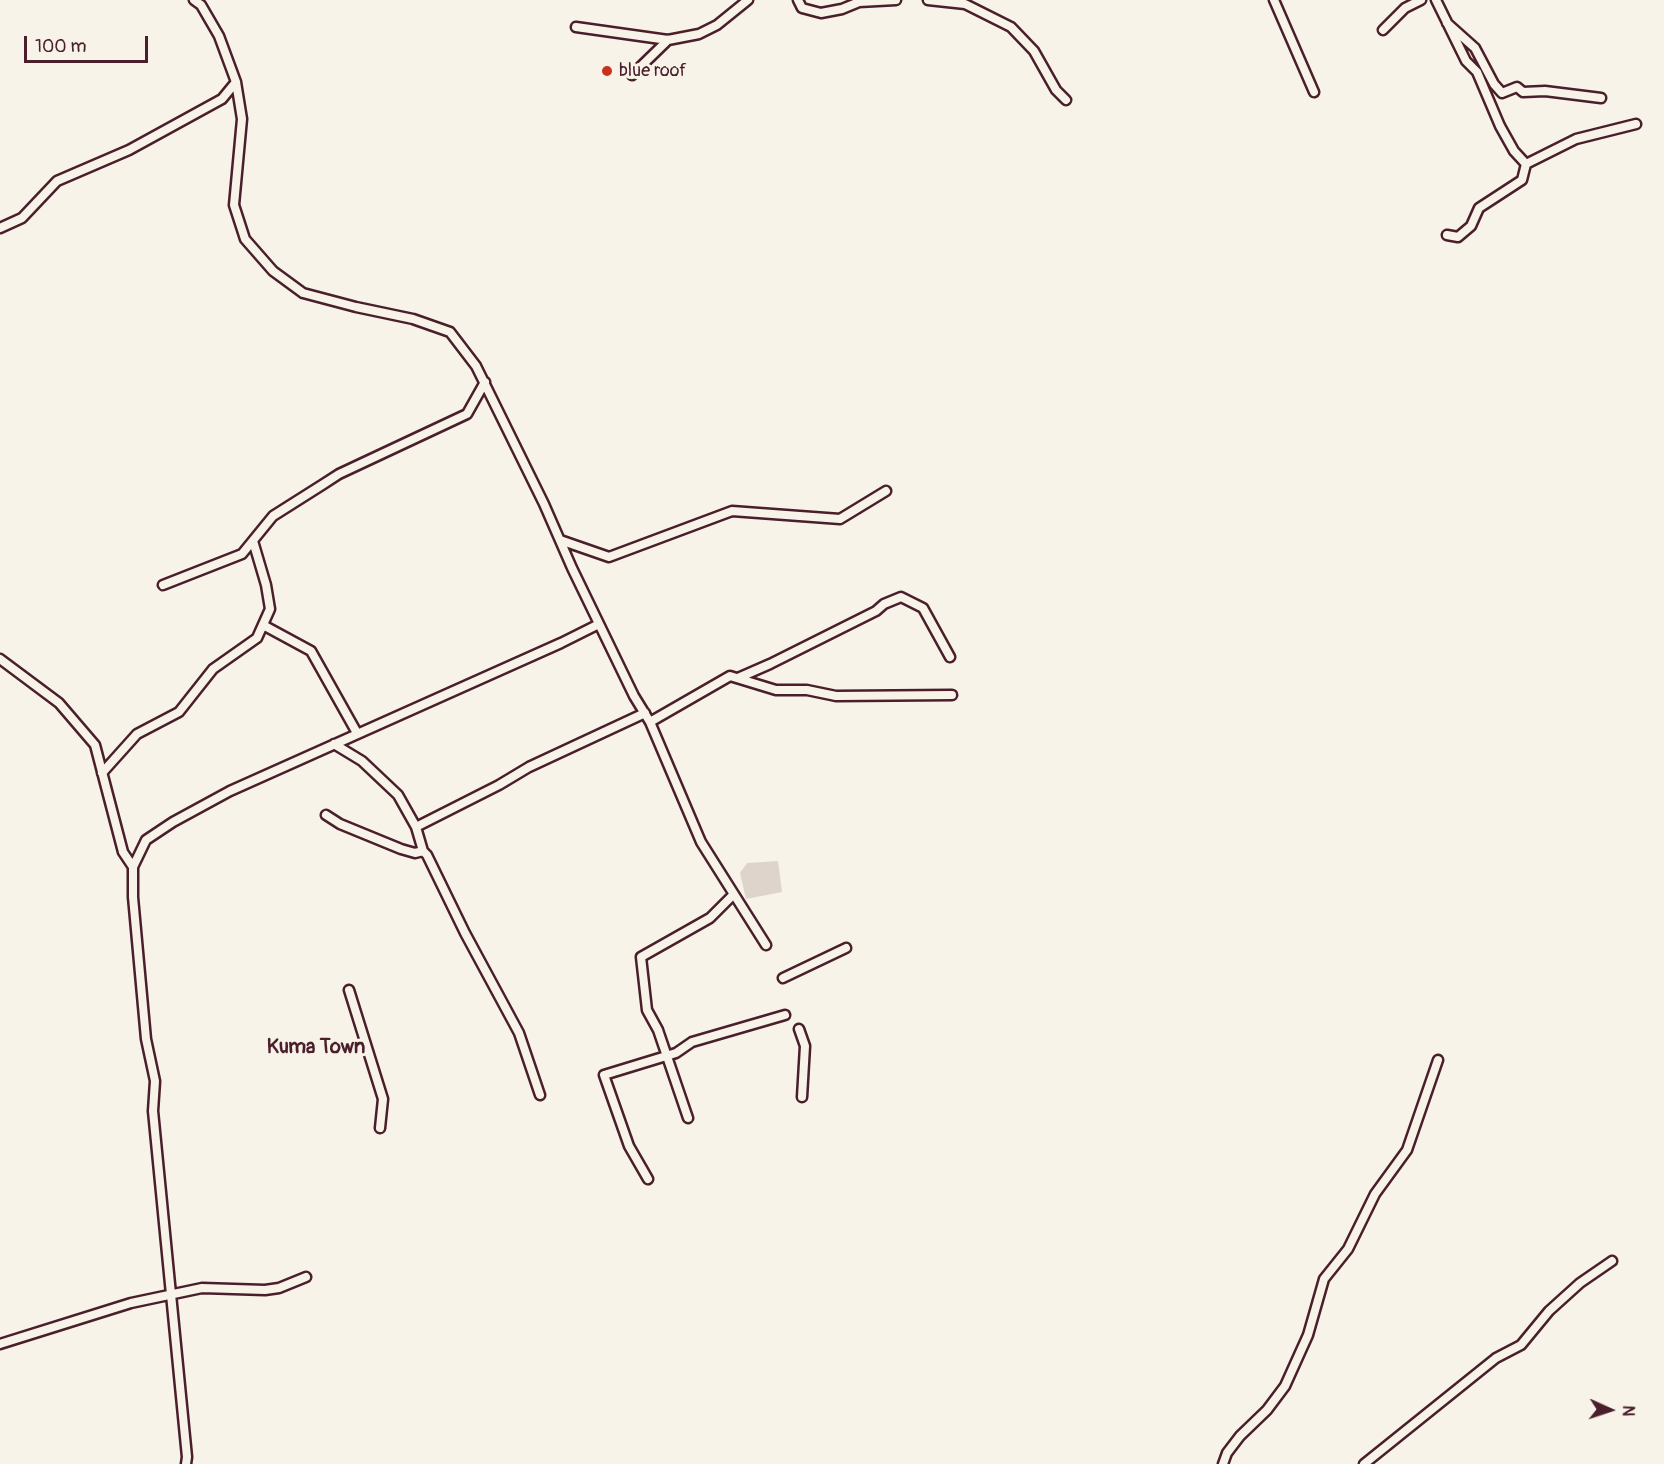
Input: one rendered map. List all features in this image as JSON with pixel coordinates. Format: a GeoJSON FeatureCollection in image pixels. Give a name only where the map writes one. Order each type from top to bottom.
{"type":"FeatureCollection","features":[{"type":"Feature","properties":{"kind":"street"},"geometry":{"type":"LineString","coordinates":[[194,0],[201,5],[219,36],[236,82],[242,119],[234,205],[245,238],[273,271],[303,293],[413,319],[450,332],[476,366],[634,696],[650,722],[701,842],[766,945]]}},
{"type":"Feature","properties":{"kind":"street"},"geometry":{"type":"LineString","coordinates":[[576,27],[668,40],[699,34],[717,25],[748,0]]}},
{"type":"Feature","properties":{"kind":"street"},"geometry":{"type":"LineString","coordinates":[[798,0],[802,8],[821,13],[842,9],[859,2],[896,0]]}},
{"type":"Feature","properties":{"kind":"street"},"geometry":{"type":"LineString","coordinates":[[928,0],[965,4],[1011,27],[1034,51],[1056,90],[1066,100]]}},
{"type":"Feature","properties":{"kind":"street"},"geometry":{"type":"LineString","coordinates":[[1274,0],[1314,92]]}},
{"type":"Feature","properties":{"kind":"street"},"geometry":{"type":"LineString","coordinates":[[1383,30],[1405,8],[1421,0]]}},
{"type":"Feature","properties":{"kind":"street"},"geometry":{"type":"LineString","coordinates":[[1437,0],[1466,61],[1477,72],[1500,126],[1514,151],[1526,164]]}},
{"type":"Feature","properties":{"kind":"street"},"geometry":{"type":"LineString","coordinates":[[1448,23],[1475,48],[1494,84],[1502,93],[1517,87],[1523,92],[1545,90],[1601,98]]}},
{"type":"Feature","properties":{"kind":"street"},"geometry":{"type":"LineString","coordinates":[[632,75],[668,40]]}},
{"type":"Feature","properties":{"kind":"street"},"geometry":{"type":"LineString","coordinates":[[0,228],[22,218],[57,182],[129,150],[222,99],[236,82]]}},
{"type":"Feature","properties":{"kind":"street"},"geometry":{"type":"LineString","coordinates":[[1447,235],[1458,237],[1471,226],[1479,208],[1522,180],[1526,164],[1576,139],[1636,124]]}},
{"type":"Feature","properties":{"kind":"street"},"geometry":{"type":"LineString","coordinates":[[163,585],[242,554],[273,516],[339,474],[467,414],[485,382]]}},
{"type":"Feature","properties":{"kind":"street"},"geometry":{"type":"LineString","coordinates":[[560,540],[609,557],[732,511],[840,519],[886,491]]}},
{"type":"Feature","properties":{"kind":"street"},"geometry":{"type":"LineString","coordinates":[[102,773],[137,734],[179,712],[213,669],[257,638],[270,609],[266,585],[253,541]]}},
{"type":"Feature","properties":{"kind":"street"},"geometry":{"type":"LineString","coordinates":[[737,678],[770,664],[901,597],[923,608],[950,657]]}},
{"type":"Feature","properties":{"kind":"street"},"geometry":{"type":"LineString","coordinates":[[186,1464],[153,1111],[155,1081],[146,1039],[134,909],[133,867],[146,840],[173,822],[230,791],[599,624]]}},
{"type":"Feature","properties":{"kind":"street"},"geometry":{"type":"LineString","coordinates":[[263,625],[311,651],[357,733]]}},
{"type":"Feature","properties":{"kind":"street"},"geometry":{"type":"LineString","coordinates":[[0,659],[60,703],[95,745],[123,852],[133,867]]}},
{"type":"Feature","properties":{"kind":"street"},"geometry":{"type":"LineString","coordinates":[[650,722],[730,676],[776,690],[807,690],[836,696],[952,695]]}},
{"type":"Feature","properties":{"kind":"street"},"geometry":{"type":"LineString","coordinates":[[416,827],[499,786],[529,767],[645,713]]}},
{"type":"Feature","properties":{"kind":"street"},"geometry":{"type":"LineString","coordinates":[[334,744],[362,761],[398,795],[416,827],[423,851],[519,1033],[540,1095]]}},
{"type":"Feature","properties":{"kind":"street"},"geometry":{"type":"LineString","coordinates":[[326,815],[340,824],[401,849],[415,853],[423,851]]}},
{"type":"Feature","properties":{"kind":"street"},"geometry":{"type":"LineString","coordinates":[[688,1118],[668,1056],[647,1010],[641,957],[710,918],[734,894]]}},
{"type":"Feature","properties":{"kind":"street"},"geometry":{"type":"LineString","coordinates":[[783,978],[846,948]]}},
{"type":"Feature","properties":{"kind":"street"},"geometry":{"type":"LineString","coordinates":[[349,990],[383,1099],[380,1128]]}},
{"type":"Feature","properties":{"kind":"street"},"geometry":{"type":"LineString","coordinates":[[648,1179],[630,1146],[604,1075],[676,1053],[692,1042],[785,1015]]}},
{"type":"Feature","properties":{"kind":"street"},"geometry":{"type":"LineString","coordinates":[[799,1029],[805,1046],[802,1097]]}},
{"type":"Feature","properties":{"kind":"street"},"geometry":{"type":"LineString","coordinates":[[1223,1464],[1227,1453],[1240,1436],[1267,1410],[1285,1386],[1308,1335],[1324,1279],[1348,1249],[1375,1194],[1407,1150],[1438,1060]]}},
{"type":"Feature","properties":{"kind":"street"},"geometry":{"type":"LineString","coordinates":[[1364,1464],[1496,1358],[1521,1345],[1549,1311],[1580,1283],[1612,1261]]}},
{"type":"Feature","properties":{"kind":"street"},"geometry":{"type":"LineString","coordinates":[[0,1344],[131,1303],[202,1288],[265,1290],[279,1288],[306,1277]]}},
{"type":"Feature","properties":{"kind":"shaded area"},"geometry":{"type":"Polygon","coordinates":[[[778,861],[782,892],[746,899],[740,873],[747,863],[778,861]]]}},
{"type":"Feature","properties":{"kind":"place","name":"blue roof"},"geometry":{"type":"Point","coordinates":[607,71]}},
{"type":"Feature","properties":{"kind":"district","name":"Kuma Town"},"geometry":{"type":"Point","coordinates":[316,1048]}}]}
